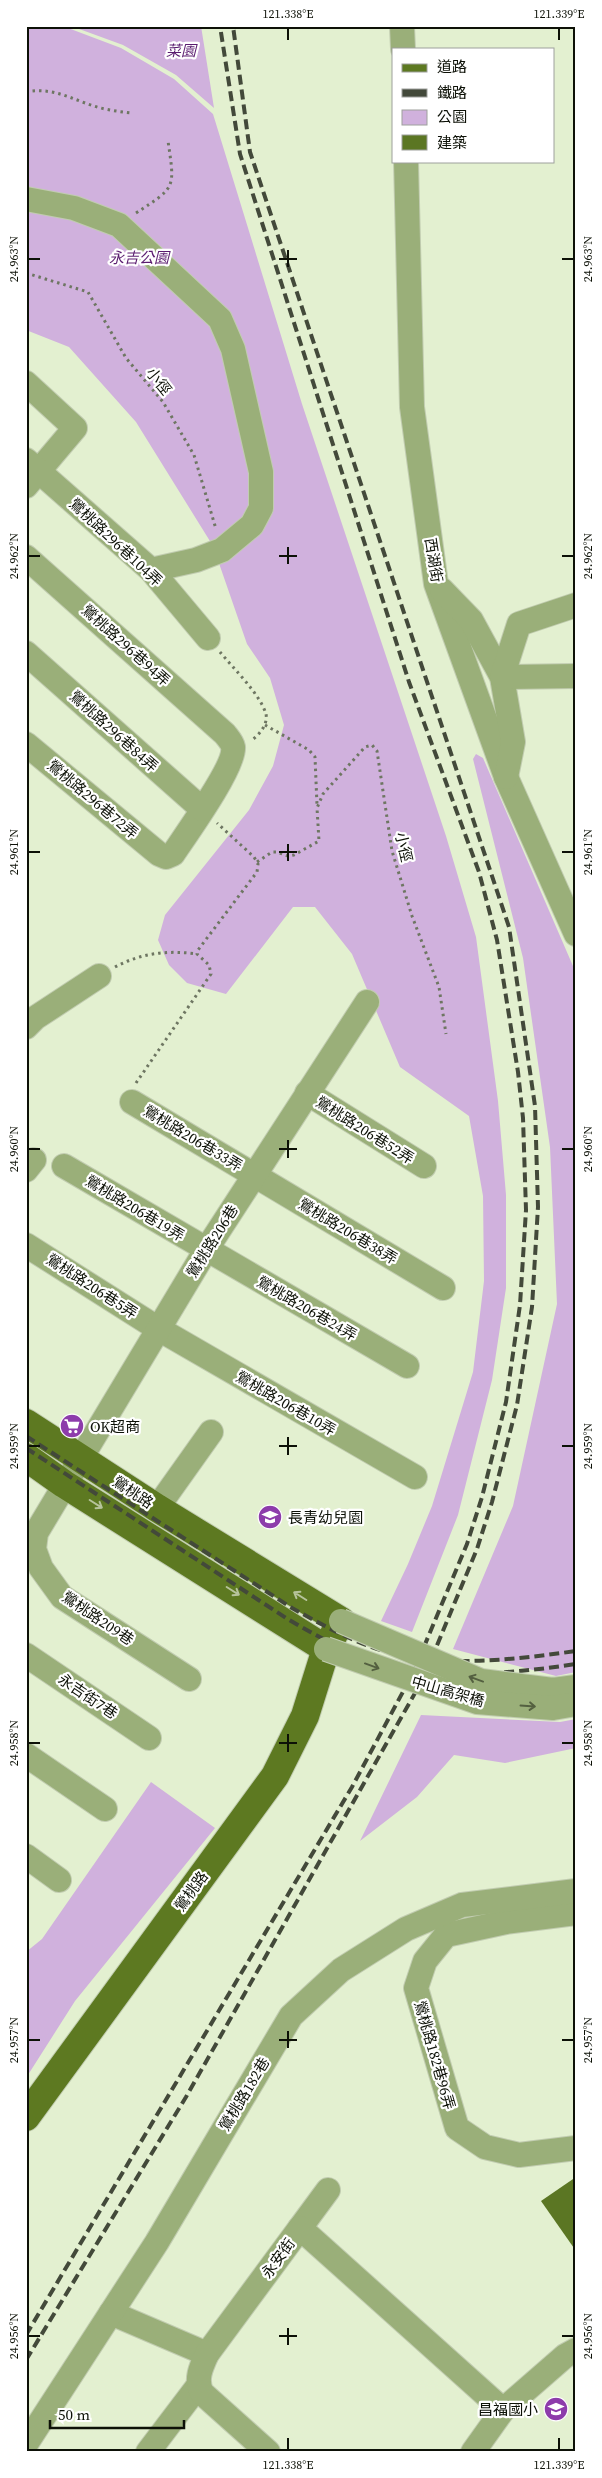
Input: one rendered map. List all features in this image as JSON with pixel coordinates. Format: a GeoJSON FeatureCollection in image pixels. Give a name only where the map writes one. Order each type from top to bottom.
{"type":"FeatureCollection","features":[{"type":"Feature","properties":{"kind":"main road","name":"鶯桃路"},"geometry":{"type":"LineString","coordinates":[[26,2117],[275,1776],[305,1716],[326,1649],[341,1621],[157,1508],[80,1458],[29,1432]]}},
{"type":"Feature","properties":{"kind":"main road","name":"鶯桃路"},"geometry":{"type":"LineString","coordinates":[[26,1457],[64,1484],[326,1649]]}},
{"type":"Feature","properties":{"kind":"street"},"geometry":{"type":"LineString","coordinates":[[402,26],[403,48]]}},
{"type":"Feature","properties":{"kind":"street","name":"西湖街"},"geometry":{"type":"LineString","coordinates":[[406,162],[412,406],[436,584],[506,777],[576,934]]}},
{"type":"Feature","properties":{"kind":"street"},"geometry":{"type":"LineString","coordinates":[[26,199],[74,208],[119,225],[220,319],[233,349],[261,472],[261,508],[252,525],[222,550],[196,560],[151,570]]}},
{"type":"Feature","properties":{"kind":"street"},"geometry":{"type":"LineString","coordinates":[[26,382],[75,428],[31,473]]}},
{"type":"Feature","properties":{"kind":"street","name":"鶯桃路296巷104弄"},"geometry":{"type":"LineString","coordinates":[[31,473],[151,570],[208,638]]}},
{"type":"Feature","properties":{"kind":"street","name":"鶯桃路296巷94弄"},"geometry":{"type":"LineString","coordinates":[[26,557],[229,744]]}},
{"type":"Feature","properties":{"kind":"street"},"geometry":{"type":"LineString","coordinates":[[436,584],[471,620],[502,677],[513,742],[506,777]]}},
{"type":"Feature","properties":{"kind":"street"},"geometry":{"type":"LineString","coordinates":[[502,677],[520,624],[576,605]]}},
{"type":"Feature","properties":{"kind":"street","name":"鶯桃路296巷84弄"},"geometry":{"type":"LineString","coordinates":[[26,653],[202,809]]}},
{"type":"Feature","properties":{"kind":"street"},"geometry":{"type":"LineString","coordinates":[[502,677],[576,676]]}},
{"type":"Feature","properties":{"kind":"street","name":"鶯桃路296巷72弄"},"geometry":{"type":"LineString","coordinates":[[26,744],[159,854],[166,857],[173,854],[202,809]]}},
{"type":"Feature","properties":{"kind":"street"},"geometry":{"type":"LineString","coordinates":[[202,809],[226,771],[229,744]]}},
{"type":"Feature","properties":{"kind":"street"},"geometry":{"type":"LineString","coordinates":[[26,1027],[35,1018],[99,976]]}},
{"type":"Feature","properties":{"kind":"street","name":"鶯桃路206巷"},"geometry":{"type":"LineString","coordinates":[[64,1484],[157,1328],[253,1174],[367,1002]]}},
{"type":"Feature","properties":{"kind":"street","name":"鶯桃路206巷52弄"},"geometry":{"type":"LineString","coordinates":[[306,1093],[424,1166]]}},
{"type":"Feature","properties":{"kind":"street","name":"鶯桃路206巷33弄"},"geometry":{"type":"LineString","coordinates":[[132,1102],[253,1174]]}},
{"type":"Feature","properties":{"kind":"street","name":"鶯桃路206巷19弄"},"geometry":{"type":"LineString","coordinates":[[64,1166],[206,1250]]}},
{"type":"Feature","properties":{"kind":"street","name":"鶯桃路206巷38弄"},"geometry":{"type":"LineString","coordinates":[[253,1174],[443,1288]]}},
{"type":"Feature","properties":{"kind":"street","name":"鶯桃路206巷5弄"},"geometry":{"type":"LineString","coordinates":[[26,1245],[157,1328]]}},
{"type":"Feature","properties":{"kind":"street","name":"鶯桃路206巷24弄"},"geometry":{"type":"LineString","coordinates":[[206,1250],[407,1366]]}},
{"type":"Feature","properties":{"kind":"street","name":"鶯桃路206巷10弄"},"geometry":{"type":"LineString","coordinates":[[157,1328],[415,1477]]}},
{"type":"Feature","properties":{"kind":"street"},"geometry":{"type":"LineString","coordinates":[[157,1508],[211,1432]]}},
{"type":"Feature","properties":{"kind":"street","name":"鶯桃路209巷"},"geometry":{"type":"LineString","coordinates":[[64,1484],[36,1533],[34,1549],[41,1568],[62,1596],[189,1679]]}},
{"type":"Feature","properties":{"kind":"street","name":"中山高架橋"},"geometry":{"type":"LineString","coordinates":[[341,1621],[481,1681],[553,1690],[576,1687]]}},
{"type":"Feature","properties":{"kind":"street","name":"中山高架橋"},"geometry":{"type":"LineString","coordinates":[[326,1649],[477,1702],[553,1708],[576,1704]]}},
{"type":"Feature","properties":{"kind":"street","name":"永吉街7巷"},"geometry":{"type":"LineString","coordinates":[[26,1655],[149,1738]]}},
{"type":"Feature","properties":{"kind":"street"},"geometry":{"type":"LineString","coordinates":[[26,1755],[105,1809]]}},
{"type":"Feature","properties":{"kind":"street"},"geometry":{"type":"LineString","coordinates":[[26,1856],[60,1880]]}},
{"type":"Feature","properties":{"kind":"street","name":"鶯桃路182巷"},"geometry":{"type":"LineString","coordinates":[[26,2444],[157,2242],[290,2016],[341,1970],[406,1929],[462,1905],[576,1891]]}},
{"type":"Feature","properties":{"kind":"street","name":"鶯桃路182巷96弄"},"geometry":{"type":"LineString","coordinates":[[576,1913],[506,1922],[446,1935],[425,1961],[416,1988],[457,2128],[485,2147],[519,2154],[576,2148]]}},
{"type":"Feature","properties":{"kind":"street"},"geometry":{"type":"LineString","coordinates":[[300,2228],[328,2190]]}},
{"type":"Feature","properties":{"kind":"street","name":"永安街"},"geometry":{"type":"LineString","coordinates":[[198,2386],[200,2369],[208,2354],[300,2228],[503,2410]]}},
{"type":"Feature","properties":{"kind":"street"},"geometry":{"type":"LineString","coordinates":[[111,2313],[208,2354]]}},
{"type":"Feature","properties":{"kind":"street"},"geometry":{"type":"LineString","coordinates":[[473,2452],[503,2410],[565,2356],[576,2350]]}},
{"type":"Feature","properties":{"kind":"street"},"geometry":{"type":"LineString","coordinates":[[148,2452],[198,2386],[202,2393],[263,2450]]}},
{"type":"Feature","properties":{"kind":"path"},"geometry":{"type":"LineString","coordinates":[[26,92],[41,89],[73,97],[104,109],[132,113]]}},
{"type":"Feature","properties":{"kind":"path"},"geometry":{"type":"LineString","coordinates":[[119,225],[166,193],[172,181],[168,142]]}},
{"type":"Feature","properties":{"kind":"path","name":"小徑"},"geometry":{"type":"LineString","coordinates":[[26,273],[88,292],[126,358],[163,402],[194,455],[222,550]]}},
{"type":"Feature","properties":{"kind":"path"},"geometry":{"type":"LineString","coordinates":[[208,638],[256,698],[266,715],[265,725],[255,738],[229,744]]}},
{"type":"Feature","properties":{"kind":"path"},"geometry":{"type":"LineString","coordinates":[[257,862],[272,852],[288,856],[294,855],[319,840],[315,756],[309,750],[265,725]]}},
{"type":"Feature","properties":{"kind":"path","name":"小徑"},"geometry":{"type":"LineString","coordinates":[[317,808],[323,794],[365,747],[372,745],[377,751],[392,851],[412,916],[439,986],[446,1034]]}},
{"type":"Feature","properties":{"kind":"path"},"geometry":{"type":"LineString","coordinates":[[197,954],[257,872],[257,862],[202,809]]}},
{"type":"Feature","properties":{"kind":"path"},"geometry":{"type":"LineString","coordinates":[[99,976],[128,960],[156,953],[178,952],[197,954],[209,965],[211,974],[128,1094],[128,1099],[132,1102]]}},
{"type":"Feature","properties":{"kind":"green space","name":"永吉公園"},"geometry":{"type":"Polygon","coordinates":[[[26,26],[68,28],[121,48],[174,79],[213,114],[302,404],[446,836],[476,937],[498,1101],[506,1195],[506,1288],[492,1380],[458,1515],[412,1632],[381,1621],[408,1564],[432,1506],[473,1372],[484,1281],[483,1196],[469,1116],[400,1067],[352,954],[315,907],[293,907],[226,994],[187,983],[169,965],[158,940],[165,915],[249,810],[273,766],[284,725],[270,678],[247,644],[213,546],[136,422],[69,347],[26,330],[26,26]]]}},
{"type":"Feature","properties":{"kind":"green space","name":"菜園"},"geometry":{"type":"Polygon","coordinates":[[[71,26],[201,26],[214,108],[176,75],[123,45],[71,26]]]}},
{"type":"Feature","properties":{"kind":"green space"},"geometry":{"type":"Polygon","coordinates":[[[476,754],[483,758],[576,973],[576,1672],[556,1676],[453,1649],[513,1506],[557,1304],[550,1147],[523,958],[473,759],[476,754]]]}},
{"type":"Feature","properties":{"kind":"green space"},"geometry":{"type":"Polygon","coordinates":[[[421,1715],[560,1722],[576,1719],[576,1748],[505,1763],[454,1755],[417,1797],[360,1841],[421,1715]]]}},
{"type":"Feature","properties":{"kind":"green space"},"geometry":{"type":"Polygon","coordinates":[[[151,1782],[215,1828],[75,2001],[26,2078],[26,1952],[42,1939],[151,1782]]]}},
{"type":"Feature","properties":{"kind":"building"},"geometry":{"type":"Polygon","coordinates":[[[576,2177],[576,2251],[541,2201],[576,2177]]]}},
{"type":"Feature","properties":{"kind":"railway"},"geometry":{"type":"LineString","coordinates":[[26,2335],[352,1787],[413,1673],[467,1544],[482,1497],[506,1402],[520,1305],[526,1210],[523,1118],[518,1072],[497,940],[479,872],[409,682],[240,154],[220,26]]}},
{"type":"Feature","properties":{"kind":"railway"},"geometry":{"type":"LineString","coordinates":[[26,2360],[186,2097],[423,1679],[477,1549],[492,1502],[517,1405],[532,1307],[538,1207],[535,1106],[509,927],[250,152],[233,26]]}},
{"type":"Feature","properties":{"kind":"railway"},"geometry":{"type":"LineString","coordinates":[[26,1436],[292,1608],[360,1643],[389,1653],[447,1661],[512,1659],[576,1651]]}},
{"type":"Feature","properties":{"kind":"railway"},"geometry":{"type":"LineString","coordinates":[[26,1448],[286,1618],[325,1640],[365,1658],[416,1670],[462,1673],[508,1672],[576,1664]]}},
{"type":"Feature","properties":{"kind":"place","name":"OK超商"},"geometry":{"type":"Point","coordinates":[72,1426]}},
{"type":"Feature","properties":{"kind":"place","name":"長青幼兒園"},"geometry":{"type":"Point","coordinates":[270,1517]}},
{"type":"Feature","properties":{"kind":"place","name":"昌福國小"},"geometry":{"type":"Point","coordinates":[556,2409]}}]}
